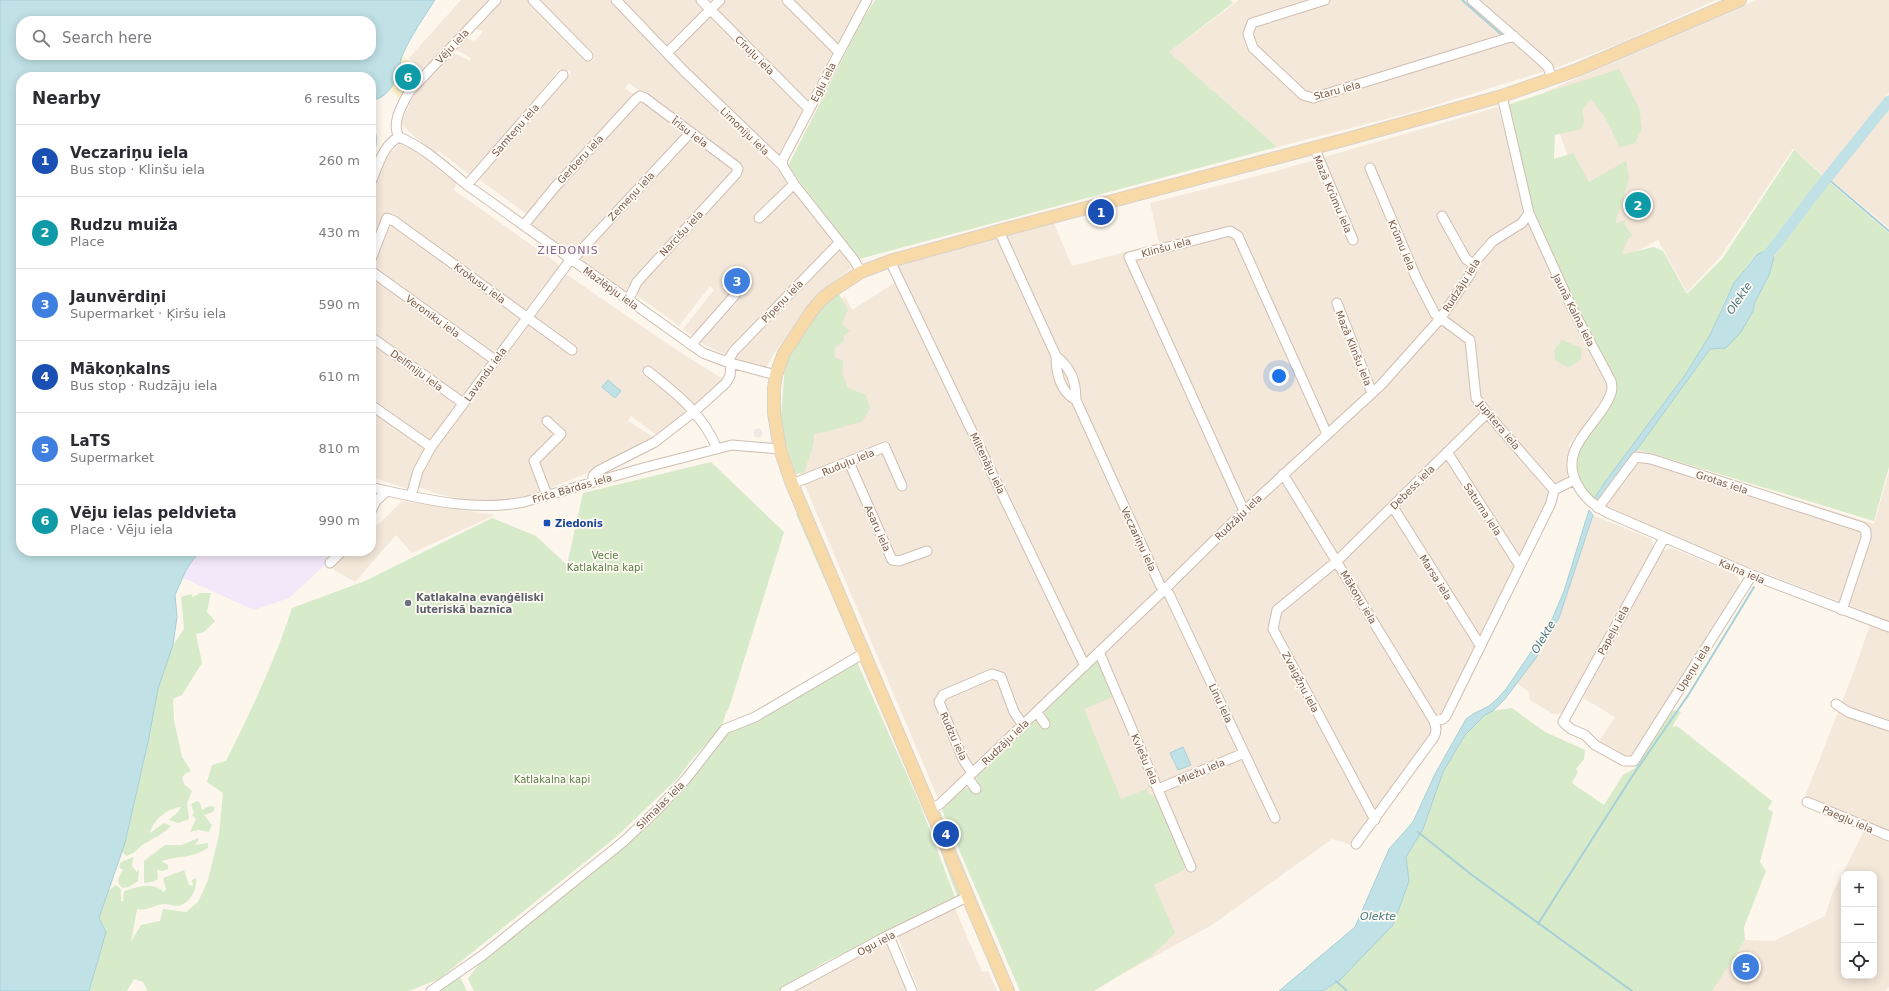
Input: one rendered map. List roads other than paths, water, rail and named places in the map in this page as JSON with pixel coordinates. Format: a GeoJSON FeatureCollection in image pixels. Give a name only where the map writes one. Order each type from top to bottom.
{"type":"FeatureCollection","features":[{"type":"Feature","properties":{"kind":"main road"},"geometry":{"type":"LineString","coordinates":[[1008,991],[792,484],[780,449],[774,413],[776,375],[784,353],[811,312],[821,300],[832,291],[861,272],[890,261],[1404,124],[1502,96],[1602,60],[1740,0]]}},
{"type":"Feature","properties":{"kind":"street","name":"Vēju iela"},"geometry":{"type":"LineString","coordinates":[[399,137],[396,132],[396,124],[401,107],[409,92],[496,0]]}},
{"type":"Feature","properties":{"kind":"street"},"geometry":{"type":"LineString","coordinates":[[533,0],[588,56]]}},
{"type":"Feature","properties":{"kind":"street","name":"Limoniju iela"},"geometry":{"type":"LineString","coordinates":[[616,0],[667,53],[782,165],[794,184],[854,260],[861,272]]}},
{"type":"Feature","properties":{"kind":"street","name":"Cīruļu iela"},"geometry":{"type":"LineString","coordinates":[[701,0],[809,109]]}},
{"type":"Feature","properties":{"kind":"street"},"geometry":{"type":"LineString","coordinates":[[667,53],[720,0]]}},
{"type":"Feature","properties":{"kind":"street"},"geometry":{"type":"LineString","coordinates":[[788,0],[839,52]]}},
{"type":"Feature","properties":{"kind":"street","name":"Egļu iela"},"geometry":{"type":"LineString","coordinates":[[782,165],[783,159],[867,0]]}},
{"type":"Feature","properties":{"kind":"street","name":"Staru iela"},"geometry":{"type":"LineString","coordinates":[[1326,0],[1252,23],[1248,34],[1253,48],[1303,94],[1313,98],[1514,36]]}},
{"type":"Feature","properties":{"kind":"street"},"geometry":{"type":"LineString","coordinates":[[1472,0],[1548,67],[1552,79]]}},
{"type":"Feature","properties":{"kind":"street","name":"Samteņu iela"},"geometry":{"type":"LineString","coordinates":[[467,185],[563,75]]}},
{"type":"Feature","properties":{"kind":"street","name":"Īrisu iela"},"geometry":{"type":"LineString","coordinates":[[640,96],[645,98],[691,132],[738,169]]}},
{"type":"Feature","properties":{"kind":"street","name":"Gerberu iela"},"geometry":{"type":"LineString","coordinates":[[524,226],[555,187],[640,96]]}},
{"type":"Feature","properties":{"kind":"street","name":"Jaunā Kalna iela"},"geometry":{"type":"LineString","coordinates":[[1502,96],[1528,213],[1572,308],[1611,381],[1612,393],[1604,408],[1585,431],[1575,449],[1573,461],[1574,480]]}},
{"type":"Feature","properties":{"kind":"street","name":"Zemeņu iela"},"geometry":{"type":"LineString","coordinates":[[572,260],[691,132]]}},
{"type":"Feature","properties":{"kind":"street"},"geometry":{"type":"LineString","coordinates":[[376,170],[382,156],[393,140],[399,137]]}},
{"type":"Feature","properties":{"kind":"street","name":"Mazlēpju iela"},"geometry":{"type":"LineString","coordinates":[[399,137],[408,141],[438,162],[467,185],[703,353],[776,375]]}},
{"type":"Feature","properties":{"kind":"street","name":"Mazā Krūmu iela"},"geometry":{"type":"LineString","coordinates":[[1314,147],[1353,240]]}},
{"type":"Feature","properties":{"kind":"street","name":"Krūmu iela"},"geometry":{"type":"LineString","coordinates":[[1370,168],[1416,278],[1435,314],[1440,319]]}},
{"type":"Feature","properties":{"kind":"street","name":"Narcišu iela"},"geometry":{"type":"LineString","coordinates":[[628,301],[638,282],[736,174],[738,169]]}},
{"type":"Feature","properties":{"kind":"street"},"geometry":{"type":"LineString","coordinates":[[759,218],[794,184]]}},
{"type":"Feature","properties":{"kind":"street","name":"Rudzāju iela"},"geometry":{"type":"LineString","coordinates":[[930,809],[939,805],[1165,590],[1244,511],[1372,393],[1440,319],[1471,273],[1472,264],[1493,240],[1522,222],[1528,213]]}},
{"type":"Feature","properties":{"kind":"street"},"geometry":{"type":"LineString","coordinates":[[1442,216],[1466,260],[1472,264]]}},
{"type":"Feature","properties":{"kind":"street","name":"Krokusu iela"},"geometry":{"type":"LineString","coordinates":[[376,246],[387,218],[394,221],[572,350]]}},
{"type":"Feature","properties":{"kind":"street","name":"Veczariņu iela"},"geometry":{"type":"LineString","coordinates":[[999,231],[1056,356],[1056,369],[1059,379],[1071,398],[1076,400]]}},
{"type":"Feature","properties":{"kind":"street","name":"Klinšu iela"},"geometry":{"type":"LineString","coordinates":[[1244,511],[1129,257],[1230,231],[1238,236],[1327,434]]}},
{"type":"Feature","properties":{"kind":"street","name":"Pīpeņu iela"},"geometry":{"type":"LineString","coordinates":[[729,362],[734,351],[840,242]]}},
{"type":"Feature","properties":{"kind":"street","name":"Lavandu iela"},"geometry":{"type":"LineString","coordinates":[[410,496],[418,471],[431,447],[526,318],[572,260]]}},
{"type":"Feature","properties":{"kind":"street","name":"Miltenāju iela"},"geometry":{"type":"LineString","coordinates":[[890,261],[1085,666]]}},
{"type":"Feature","properties":{"kind":"street","name":"Veroniku iela"},"geometry":{"type":"LineString","coordinates":[[376,275],[495,360]]}},
{"type":"Feature","properties":{"kind":"street"},"geometry":{"type":"LineString","coordinates":[[691,345],[735,295]]}},
{"type":"Feature","properties":{"kind":"street","name":"Mazā Klinšu iela"},"geometry":{"type":"LineString","coordinates":[[1336,303],[1372,393]]}},
{"type":"Feature","properties":{"kind":"street","name":"Jupitera iela"},"geometry":{"type":"LineString","coordinates":[[1440,319],[1447,322],[1470,340],[1476,398],[1487,413],[1554,490]]}},
{"type":"Feature","properties":{"kind":"street","name":"Delfīniju iela"},"geometry":{"type":"LineString","coordinates":[[376,341],[463,403]]}},
{"type":"Feature","properties":{"kind":"street","name":"Veczariņu iela"},"geometry":{"type":"LineString","coordinates":[[1056,356],[1067,365],[1074,379],[1076,386],[1076,400],[1160,585],[1165,590]]}},
{"type":"Feature","properties":{"kind":"street"},"geometry":{"type":"LineString","coordinates":[[593,482],[593,476],[598,471],[655,442],[695,411],[726,383],[730,376],[729,362]]}},
{"type":"Feature","properties":{"kind":"street"},"geometry":{"type":"LineString","coordinates":[[648,371],[673,390],[695,411],[714,440],[717,449]]}},
{"type":"Feature","properties":{"kind":"street"},"geometry":{"type":"LineString","coordinates":[[376,408],[431,447]]}},
{"type":"Feature","properties":{"kind":"street","name":"Debess iela"},"geometry":{"type":"LineString","coordinates":[[1337,561],[1487,413]]}},
{"type":"Feature","properties":{"kind":"street"},"geometry":{"type":"LineString","coordinates":[[547,421],[561,434],[534,461],[547,495]]}},
{"type":"Feature","properties":{"kind":"street","name":"Friča Bārdas iela"},"geometry":{"type":"LineString","coordinates":[[376,489],[410,496],[486,507],[524,502],[717,449],[741,445],[780,449]]}},
{"type":"Feature","properties":{"kind":"street","name":"Ruduļu iela"},"geometry":{"type":"LineString","coordinates":[[792,484],[885,447],[902,486]]}},
{"type":"Feature","properties":{"kind":"street","name":"Saturna iela"},"geometry":{"type":"LineString","coordinates":[[1447,452],[1520,566]]}},
{"type":"Feature","properties":{"kind":"street","name":"Grotas iela"},"geometry":{"type":"LineString","coordinates":[[1598,508],[1636,457],[1651,459],[1674,466],[1862,527],[1866,531],[1866,538],[1842,610]]}},
{"type":"Feature","properties":{"kind":"street","name":"Asaru iela"},"geometry":{"type":"LineString","coordinates":[[849,462],[892,560],[899,561],[927,551]]}},
{"type":"Feature","properties":{"kind":"street","name":"Mākoņu iela"},"geometry":{"type":"LineString","coordinates":[[1284,474],[1434,721]]}},
{"type":"Feature","properties":{"kind":"street"},"geometry":{"type":"LineString","coordinates":[[1356,844],[1434,737],[1436,732],[1434,721],[1443,719],[1446,716],[1551,503],[1554,490],[1574,480],[1588,500],[1598,508]]}},
{"type":"Feature","properties":{"kind":"street"},"geometry":{"type":"LineString","coordinates":[[376,501],[387,491]]}},
{"type":"Feature","properties":{"kind":"street","name":"Marsa iela"},"geometry":{"type":"LineString","coordinates":[[1392,507],[1480,645]]}},
{"type":"Feature","properties":{"kind":"street","name":"Kalna iela"},"geometry":{"type":"LineString","coordinates":[[1598,508],[1752,575],[1889,627]]}},
{"type":"Feature","properties":{"kind":"street","name":"Papeļu iela"},"geometry":{"type":"LineString","coordinates":[[1634,761],[1624,761],[1595,745],[1585,735],[1571,730],[1563,722],[1664,538]]}},
{"type":"Feature","properties":{"kind":"street"},"geometry":{"type":"LineString","coordinates":[[330,563],[337,556]]}},
{"type":"Feature","properties":{"kind":"street","name":"Zvaigžņu iela"},"geometry":{"type":"LineString","coordinates":[[1337,561],[1277,610],[1273,629],[1374,820]]}},
{"type":"Feature","properties":{"kind":"street","name":"Upeņu iela"},"geometry":{"type":"LineString","coordinates":[[1634,761],[1752,575]]}},
{"type":"Feature","properties":{"kind":"street","name":"Linu iela"},"geometry":{"type":"LineString","coordinates":[[1165,590],[1169,594],[1275,818]]}},
{"type":"Feature","properties":{"kind":"street","name":"Kviešu iela"},"geometry":{"type":"LineString","coordinates":[[1099,652],[1191,867]]}},
{"type":"Feature","properties":{"kind":"street","name":"Silmalas iela"},"geometry":{"type":"LineString","coordinates":[[431,991],[460,970],[472,964],[623,842],[657,810],[686,779],[725,729],[755,717],[864,653]]}},
{"type":"Feature","properties":{"kind":"street","name":"Rudzu iela"},"geometry":{"type":"LineString","coordinates":[[970,775],[939,702],[943,695],[992,674],[1001,677],[1014,712],[1023,725]]}},
{"type":"Feature","properties":{"kind":"street"},"geometry":{"type":"LineString","coordinates":[[1836,704],[1848,712],[1889,726]]}},
{"type":"Feature","properties":{"kind":"street"},"geometry":{"type":"LineString","coordinates":[[1037,712],[1045,724]]}},
{"type":"Feature","properties":{"kind":"street","name":"Miežu iela"},"geometry":{"type":"LineString","coordinates":[[1158,789],[1244,753]]}},
{"type":"Feature","properties":{"kind":"street"},"geometry":{"type":"LineString","coordinates":[[970,775],[976,789]]}},
{"type":"Feature","properties":{"kind":"street","name":"Paegļu iela"},"geometry":{"type":"LineString","coordinates":[[1807,802],[1889,836]]}},
{"type":"Feature","properties":{"kind":"street","name":"Ogu iela"},"geometry":{"type":"LineString","coordinates":[[790,990],[889,936],[967,897]]}},
{"type":"Feature","properties":{"kind":"street"},"geometry":{"type":"LineString","coordinates":[[889,936],[912,991]]}},
{"type":"Feature","properties":{"kind":"water"},"geometry":{"type":"Polygon","coordinates":[[[0,0],[435,0],[417,27],[405,49],[394,83],[388,92],[376,99],[376,72],[16,72],[16,556],[197,556],[186,570],[175,595],[177,617],[173,645],[158,689],[148,742],[125,843],[99,918],[106,932],[89,991],[0,991],[0,0]]]}},
{"type":"Feature","properties":{"kind":"water","name":"Olekte"},"geometry":{"type":"Polygon","coordinates":[[[1768,250],[1772,252],[1774,257],[1769,275],[1755,302],[1753,311],[1741,332],[1726,348],[1710,349],[1599,502],[1594,499],[1685,375],[1711,333],[1734,283],[1758,254],[1768,250]]]}},
{"type":"Feature","properties":{"kind":"water"},"geometry":{"type":"Polygon","coordinates":[[[608,380],[621,391],[615,398],[602,387],[608,380]]]}},
{"type":"Feature","properties":{"kind":"water","name":"Olekte"},"geometry":{"type":"Polygon","coordinates":[[[1589,510],[1593,515],[1559,618],[1536,658],[1505,699],[1493,711],[1485,715],[1465,735],[1443,772],[1423,829],[1406,857],[1409,881],[1393,925],[1340,980],[1323,991],[1279,991],[1355,927],[1389,849],[1413,822],[1435,774],[1466,719],[1489,706],[1506,689],[1550,624],[1564,591],[1589,510]]]}},
{"type":"Feature","properties":{"kind":"water"},"geometry":{"type":"Polygon","coordinates":[[[1183,747],[1191,765],[1178,770],[1170,753],[1183,747]]]}},
{"type":"Feature","properties":{"kind":"waterway"},"geometry":{"type":"LineString","coordinates":[[1462,0],[1503,36]]}},
{"type":"Feature","properties":{"kind":"waterway","name":"Olekte"},"geometry":{"type":"LineString","coordinates":[[1762,263],[1819,188],[1889,101]]}},
{"type":"Feature","properties":{"kind":"waterway"},"geometry":{"type":"LineString","coordinates":[[1827,178],[1889,231]]}},
{"type":"Feature","properties":{"kind":"waterway"},"geometry":{"type":"LineString","coordinates":[[1538,924],[1633,775],[1689,694],[1754,587]]}},
{"type":"Feature","properties":{"kind":"waterway"},"geometry":{"type":"LineString","coordinates":[[1418,832],[1472,875],[1632,991]]}},
{"type":"Feature","properties":{"kind":"waterway"},"geometry":{"type":"LineString","coordinates":[[1336,981],[1347,991]]}},
{"type":"Feature","properties":{"kind":"place","name":"Vēju ielas peldvieta"},"geometry":{"type":"Point","coordinates":[408,77]}},
{"type":"Feature","properties":{"kind":"place","name":"Rudzu muiža"},"geometry":{"type":"Point","coordinates":[1638,205]}},
{"type":"Feature","properties":{"kind":"place","name":"Veczariņu iela"},"geometry":{"type":"Point","coordinates":[1101,212]}},
{"type":"Feature","properties":{"kind":"place","name":"Jaunvērdiņi"},"geometry":{"type":"Point","coordinates":[737,281]}},
{"type":"Feature","properties":{"kind":"place","name":"Ziedonis"},"geometry":{"type":"Point","coordinates":[547,523]}},
{"type":"Feature","properties":{"kind":"place","name":"Katlakalna evaņģēliski luteriskā baznīca"},"geometry":{"type":"Point","coordinates":[408,603]}},
{"type":"Feature","properties":{"kind":"place","name":"Mākoņkalns"},"geometry":{"type":"Point","coordinates":[946,834]}},
{"type":"Feature","properties":{"kind":"place","name":"LaTS"},"geometry":{"type":"Point","coordinates":[1746,967]}},
{"type":"Feature","properties":{"kind":"district","name":"ZIEDONIS"},"geometry":{"type":"Point","coordinates":[568,250]}},
{"type":"Feature","properties":{"kind":"park label","name":"Vecie Katlakalna kapi"},"geometry":{"type":"Point","coordinates":[605,560]}},
{"type":"Feature","properties":{"kind":"park label","name":"Katlakalna kapi"},"geometry":{"type":"Point","coordinates":[552,779]}}]}
